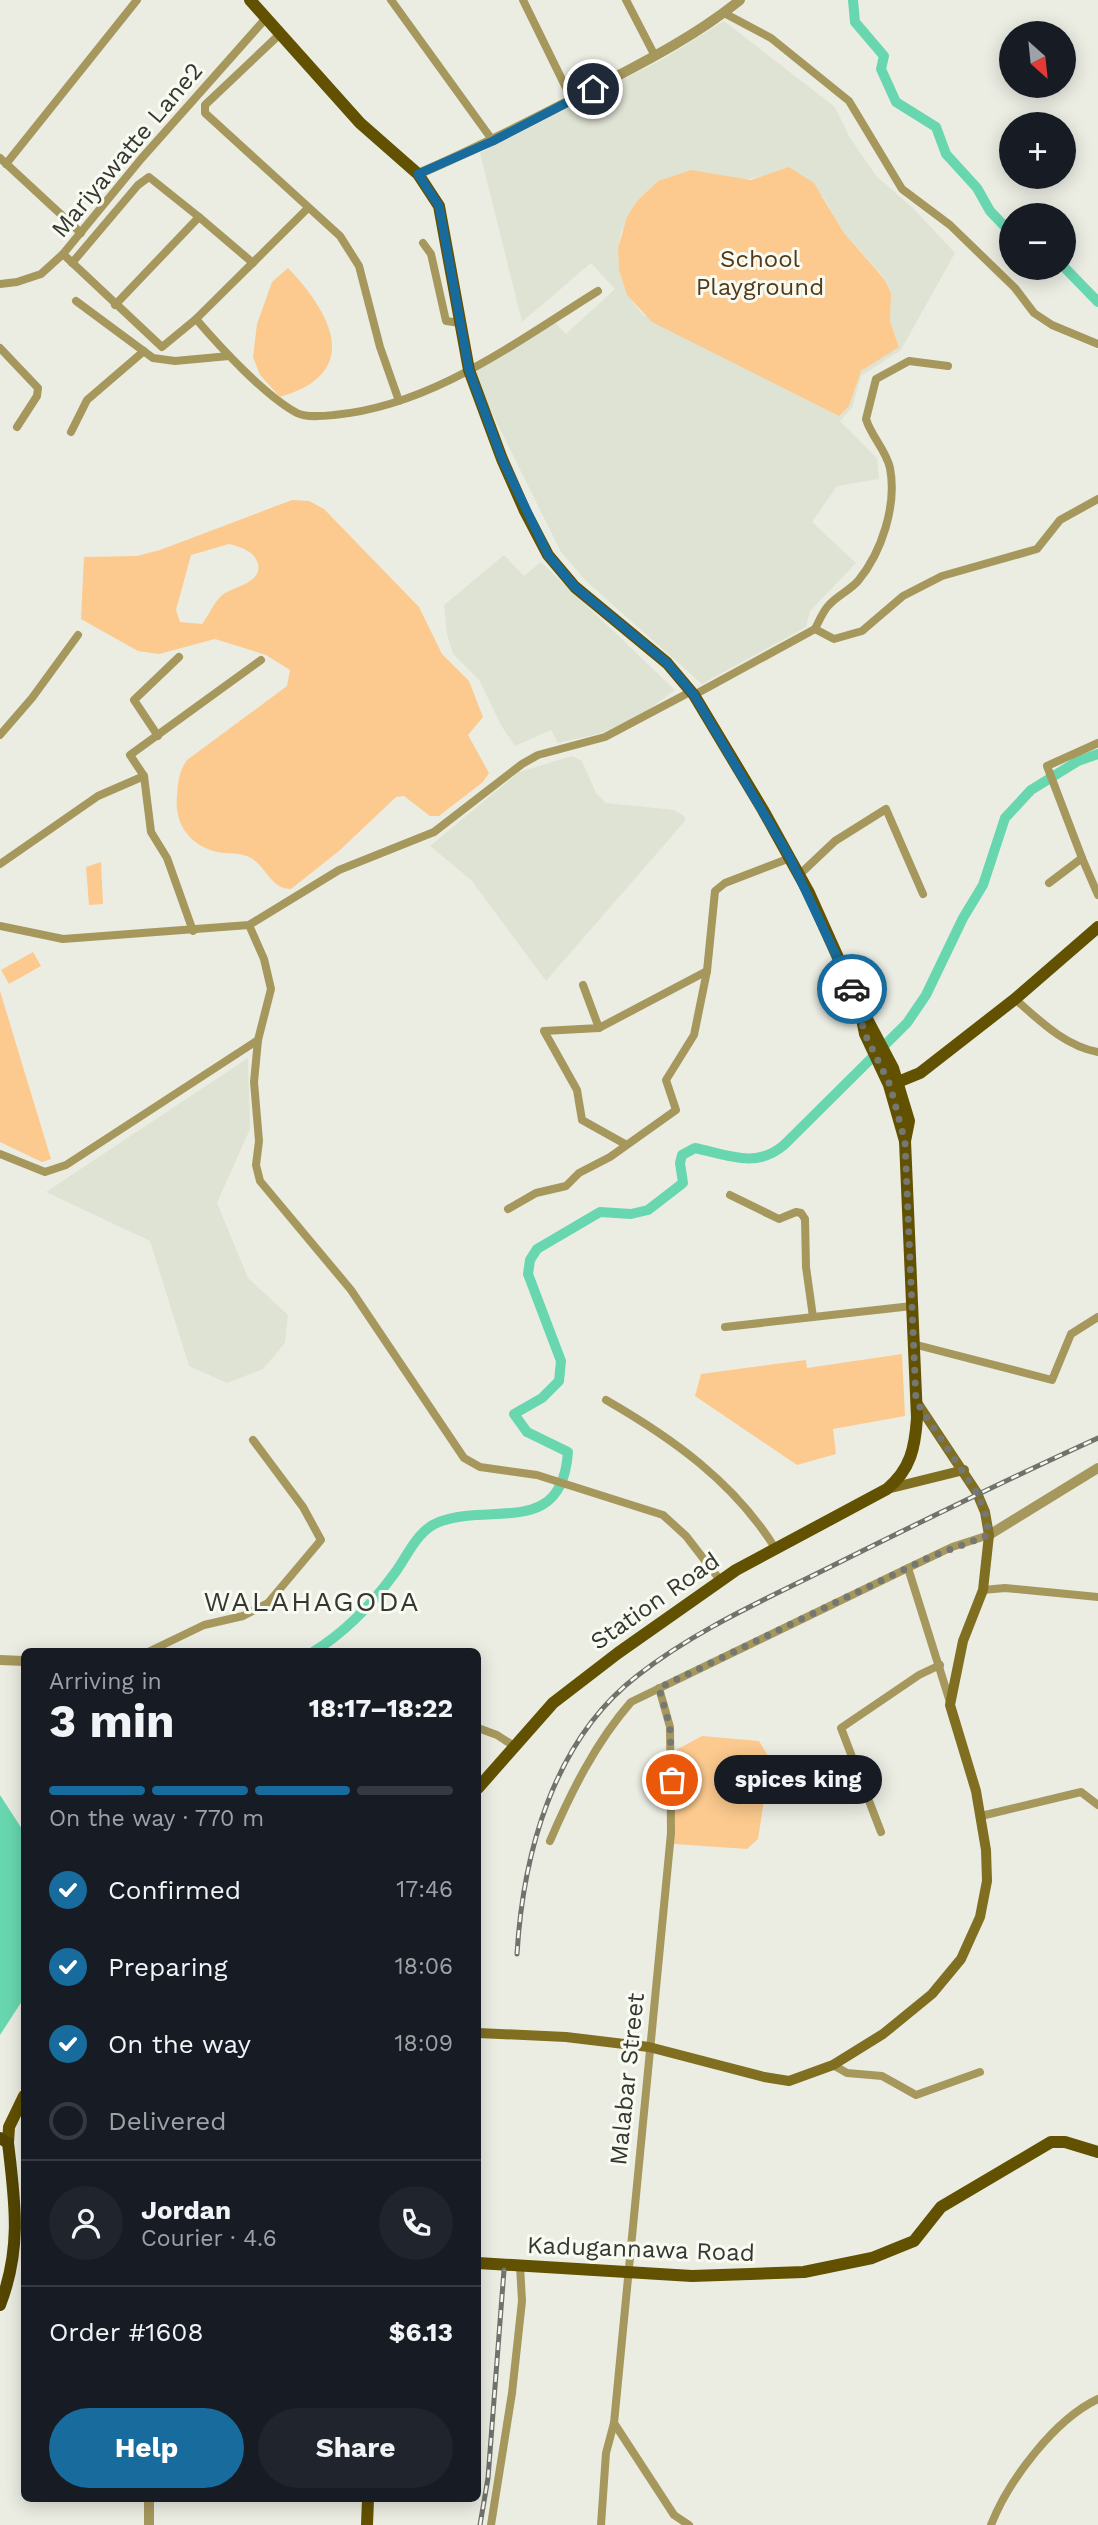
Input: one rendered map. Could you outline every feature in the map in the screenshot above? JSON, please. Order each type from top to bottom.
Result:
[{"type":"highway","points":[[0,2305],[16,2247],[15,2208],[4,2141]]},
{"type":"main road","points":[[250,0],[360,123],[418,174],[439,206],[469,370],[502,459],[548,555],[575,587],[667,663],[692,694],[799,875],[889,1070],[909,1121],[905,1142],[916,1401],[914,1451],[901,1475],[887,1489]]},
{"type":"main road","points":[[896,1088],[914,1085],[920,1073],[1016,999],[1098,927]]},
{"type":"main road","points":[[481,2033],[545,2036],[649,2047],[789,2081],[833,2065],[883,2034],[932,1994],[961,1959],[980,1917],[986,1881],[981,1816],[950,1705],[963,1641],[983,1590],[989,1535],[985,1512],[964,1469],[916,1401]]},
{"type":"main road","points":[[887,1489],[964,1469]]},
{"type":"main road","name":"Station Road","points":[[481,1784],[562,1694],[720,1580],[887,1489]]},
{"type":"main road","points":[[4,2141],[21,2102]]},
{"type":"main road","name":"Kadugannawa Road","points":[[481,2263],[692,2276],[804,2272],[872,2258],[914,2241],[941,2207],[1051,2142],[1065,2142],[1098,2152]]},
{"type":"main road","points":[[367,2525],[369,2502]]},
{"type":"street","points":[[81,233],[3,161],[136,0]]},
{"type":"street","points":[[391,0],[493,141]]},
{"type":"street","points":[[523,0],[572,100]]},
{"type":"street","points":[[626,0],[655,56]]},
{"type":"street","points":[[418,174],[493,141],[655,56],[740,0]]},
{"type":"street","points":[[724,13],[771,38],[824,78],[849,101],[902,189],[950,225],[1015,288],[1034,313],[1052,325],[1098,344]]},
{"type":"street","name":"Mariyawatte Lane2","points":[[0,284],[41,274],[63,254],[141,159],[267,17]]},
{"type":"street","points":[[280,34],[205,105],[205,113],[340,236],[359,266],[380,347],[399,401]]},
{"type":"street","points":[[72,262],[138,185],[149,177],[253,263]]},
{"type":"street","points":[[63,254],[162,347],[196,319],[308,208]]},
{"type":"street","points":[[115,305],[199,217]]},
{"type":"street","points":[[422,243],[431,254],[446,321],[461,323]]},
{"type":"street","points":[[196,319],[229,356],[299,415],[360,413],[399,401],[469,370],[598,291]]},
{"type":"street","points":[[76,301],[153,358],[174,361],[229,356]]},
{"type":"street","points":[[0,348],[38,388],[37,396],[17,427]]},
{"type":"street","points":[[71,432],[87,400],[144,351]]},
{"type":"street","points":[[0,926],[63,939],[249,925],[339,870],[434,832],[522,764],[538,755],[605,737],[815,629],[828,606],[856,583],[866,570],[877,553],[886,524],[891,486],[890,467],[866,419],[876,379],[909,361],[948,366]]},
{"type":"street","points":[[815,629],[834,639],[862,631],[903,596],[942,576],[1037,549],[1060,520],[1098,499]]},
{"type":"street","points":[[0,735],[32,698],[78,635]]},
{"type":"street","points":[[158,736],[134,700],[179,657]]},
{"type":"street","points":[[193,931],[167,858],[151,832],[144,776],[130,755],[261,660]]},
{"type":"street","points":[[1098,743],[1047,766],[1098,895]]},
{"type":"street","points":[[0,864],[98,796],[144,776]]},
{"type":"street","points":[[799,875],[835,841],[886,810],[923,894]]},
{"type":"street","points":[[508,1209],[536,1193],[566,1186],[579,1172],[610,1157],[676,1110],[666,1080],[694,1035],[707,971],[715,891],[725,883],[790,858]]},
{"type":"street","points":[[1049,883],[1082,858]]},
{"type":"street","points":[[249,925],[264,959],[271,989],[258,1041],[254,1082],[259,1141],[257,1165],[260,1181],[269,1196],[314,1242],[351,1290],[464,1458],[480,1467],[542,1476],[663,1515],[686,1536],[720,1580]]},
{"type":"street","points":[[625,1144],[582,1120],[577,1090],[544,1031],[599,1028],[707,971]]},
{"type":"street","points":[[583,985],[599,1028]]},
{"type":"street","points":[[1016,999],[1051,1030],[1087,1050],[1098,1052]]},
{"type":"street","points":[[0,1154],[45,1172],[66,1165],[258,1041]]},
{"type":"street","points":[[730,1195],[779,1219],[802,1213],[805,1219],[806,1267],[813,1317]]},
{"type":"street","points":[[725,1327],[912,1307]]},
{"type":"street","points":[[914,1344],[1052,1380],[1071,1334],[1098,1317]]},
{"type":"street","points":[[606,1400],[653,1427],[706,1467],[751,1511],[775,1548]]},
{"type":"street","points":[[157,1648],[204,1625],[243,1615],[268,1603],[321,1540],[303,1507],[253,1440]]},
{"type":"street","points":[[550,1841],[569,1798],[618,1717],[631,1702],[952,1547],[989,1535],[1098,1468]]},
{"type":"street","points":[[908,1568],[940,1665],[950,1705]]},
{"type":"street","points":[[983,1590],[1005,1588],[1098,1597]]},
{"type":"street","points":[[0,1660],[21,1661]]},
{"type":"street","points":[[881,1832],[841,1728],[919,1675],[940,1665]]},
{"type":"street","name":"Malabar Street","points":[[601,2525],[606,2453],[614,2423],[626,2270],[671,1833],[670,1740],[666,1710],[659,1688]]},
{"type":"street","points":[[481,1729],[514,1746]]},
{"type":"street","points":[[981,1816],[1081,1792],[1098,1805]]},
{"type":"street","points":[[833,2065],[847,2073],[882,2076],[916,2095],[980,2072]]},
{"type":"street","points":[[491,2525],[513,2393],[522,2301],[520,2265]]},
{"type":"street","points":[[991,2525],[1000,2500],[1044,2444],[1080,2407],[1098,2399]]},
{"type":"street","points":[[614,2423],[674,2515],[689,2525]]},
{"type":"street","points":[[149,2502],[149,2525]]},
{"type":"shaded area","points":[[724,21],[835,107],[850,138],[877,177],[913,208],[955,253],[901,350],[861,376],[852,408],[840,421],[877,458],[879,479],[837,486],[812,522],[856,563],[810,611],[806,627],[702,684],[586,581],[561,552],[484,397],[476,371],[550,317],[566,334],[615,289],[591,263],[522,322],[480,153],[665,58]],"holes":[[[703,172],[743,180],[763,176],[823,196],[844,233],[885,279],[891,293],[890,321],[899,346],[861,371],[849,406],[643,315],[627,295],[619,270],[618,248],[621,233],[637,201],[658,181]]]},
{"type":"shaded area","points":[[504,555],[524,576],[541,562],[675,690],[644,713],[602,733],[558,743],[551,730],[515,746],[502,727],[479,680],[453,654],[447,634],[444,605]]},
{"type":"shaded area","points":[[572,756],[582,761],[596,793],[606,803],[674,810],[684,816],[685,821],[546,981],[471,880],[430,846],[519,772]]},
{"type":"shaded area","points":[[248,1058],[250,1129],[217,1203],[248,1278],[288,1315],[285,1343],[263,1369],[227,1383],[189,1366],[150,1241],[46,1192]]},
{"type":"shaded area","points":[[0,1795],[21,1827],[21,2003],[0,2035]]},
{"type":"green space","name":"School Playground","points":[[789,167],[814,183],[844,233],[885,280],[891,293],[890,321],[899,347],[861,371],[849,406],[839,416],[652,322],[627,295],[619,270],[618,248],[627,217],[637,201],[658,181],[691,170],[751,180]]},
{"type":"green space","points":[[288,268],[317,304],[327,323],[332,341],[331,358],[322,373],[306,386],[280,397],[260,375],[253,357],[257,324],[272,282]]},
{"type":"green space","points":[[292,500],[309,501],[324,509],[419,607],[442,654],[469,681],[483,717],[468,735],[489,773],[483,782],[439,816],[430,816],[404,796],[396,797],[339,851],[291,889],[278,885],[249,857],[217,852],[199,844],[185,832],[178,815],[178,786],[184,764],[287,686],[290,670],[266,655],[215,639],[159,654],[138,651],[81,619],[84,557],[137,556],[160,550]],"holes":[[[229,544],[255,557],[257,574],[221,596],[202,624],[180,622],[176,610],[191,555]]]},
{"type":"green space","points":[[101,862],[103,904],[89,905],[86,867]]},
{"type":"green space","points":[[33,952],[41,966],[9,984],[1,970]]},
{"type":"green space","points":[[0,991],[51,1159],[42,1162],[0,1142]]},
{"type":"green space","points":[[902,1354],[905,1416],[833,1429],[836,1454],[797,1465],[695,1396],[701,1374],[806,1360],[807,1368]]},
{"type":"green space","points":[[702,1736],[759,1741],[778,1772],[778,1793],[765,1794],[758,1839],[747,1849],[674,1844],[674,1751]]},
{"type":"waterway","points":[[853,0],[855,22],[884,56],[881,69],[896,102],[936,127],[946,154],[977,188],[990,211],[999,220]]},
{"type":"waterway","points":[[1076,279],[1098,302]]},
{"type":"waterway","points":[[319,1648],[367,1607],[419,1537],[431,1526],[460,1517],[522,1512],[539,1507],[553,1496],[563,1479],[568,1452],[527,1432],[514,1414],[542,1398],[559,1381],[561,1361],[528,1274],[530,1260],[537,1249],[600,1212],[631,1214],[648,1210],[683,1183],[680,1163],[682,1155],[695,1148],[752,1158],[763,1157],[784,1145],[907,1023],[926,995],[963,918],[983,885],[1005,818],[1031,790],[1078,761],[1098,754]]},
{"type":"railway","points":[[517,1954],[526,1878],[535,1839],[548,1802],[564,1766],[584,1733],[608,1703],[637,1676],[682,1645],[753,1605],[1098,1438]]},
{"type":"railway","points":[[480,2525],[488,2478],[504,2270]]},
{"type":"way so far","points":[[672,1780],[670,1727],[659,1688],[930,1557],[989,1535],[985,1512],[964,1469],[916,1401],[905,1142],[890,1085],[865,1034],[858,1002],[852,989]]},
{"type":"place","name":"spices king","points":[[672,1780]]},
{"type":"district","name":"WALAHAGODA","points":[[312,1601]]},
{"type":"route","points":[[593,89],[493,141],[418,174],[439,206],[469,370],[502,459],[548,555],[575,587],[667,663],[694,695],[809,893],[852,989]]}]
